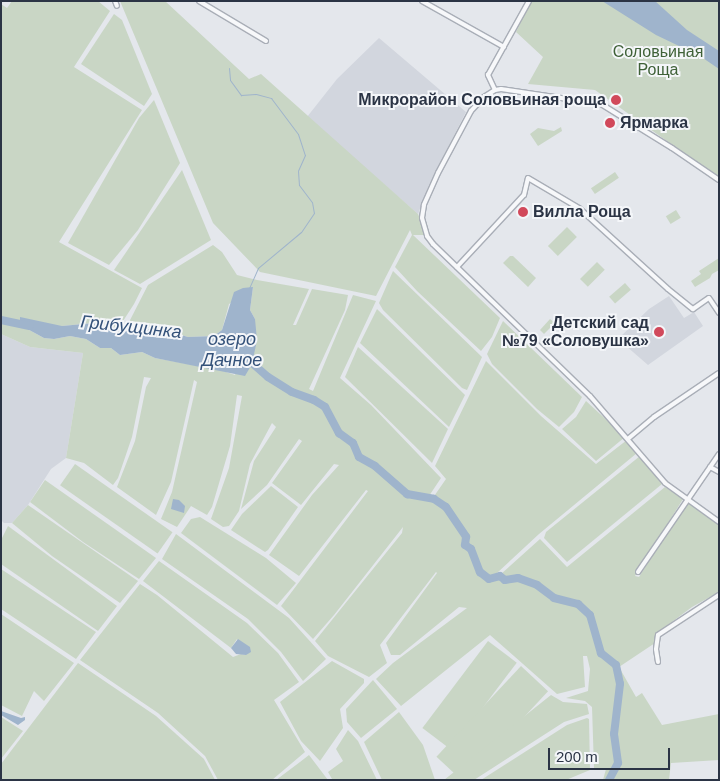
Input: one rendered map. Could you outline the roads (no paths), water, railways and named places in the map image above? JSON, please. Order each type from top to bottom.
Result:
[{"type":"street","points":[[199,1],[266,41]]},
{"type":"street","points":[[422,1],[504,47]]},
{"type":"street","points":[[495,90],[488,75],[529,1]]},
{"type":"street","points":[[719,180],[666,143],[601,104],[501,89],[495,90],[484,97],[471,111],[438,173],[424,205],[423,224],[427,236],[590,396],[629,438],[665,483],[687,501],[719,522]]},
{"type":"street","points":[[457,267],[524,195],[528,178],[579,208],[668,289],[693,309],[709,298],[719,313]]},
{"type":"street","points":[[629,438],[654,417],[719,373]]},
{"type":"street","points":[[638,572],[719,454]]},
{"type":"street","points":[[710,467],[719,472]]},
{"type":"street","points":[[658,662],[656,649],[658,635],[719,595]]},
{"type":"water","points":[[602,1],[655,1],[687,30],[719,51],[719,69],[700,56],[656,35]]},
{"type":"water","name":"озеро Дачное","points":[[253,287],[250,310],[255,319],[257,340],[252,364],[245,376],[155,358],[142,352],[120,355],[111,348],[100,348],[86,339],[70,336],[54,339],[44,338],[20,325],[20,317],[62,326],[94,323],[116,332],[157,328],[188,337],[214,336],[222,330],[234,292],[243,288]]},
{"type":"water","points":[[173,499],[179,500],[185,506],[184,513],[171,509]]},
{"type":"water","points":[[238,639],[250,647],[251,652],[246,655],[236,654],[231,648]]},
{"type":"water","points":[[1,711],[21,718],[25,717],[25,720],[18,725],[1,715]]},
{"type":"waterway","points":[[229,68],[230,80],[241,95],[256,94],[271,98],[298,134],[305,155],[298,171],[299,185],[312,202],[314,213],[301,232],[258,268],[249,288]]},
{"type":"waterway","name":"Грибущинка","points":[[1,320],[29,326]]},
{"type":"waterway","name":"Грибущинка","points":[[245,357],[268,377],[292,392],[314,400],[325,407],[339,433],[353,443],[359,457],[375,466],[407,494],[434,499],[446,507],[466,537],[465,545],[471,549],[480,572],[489,579],[500,576],[505,580],[518,578],[537,585],[554,598],[578,604],[590,615],[601,653],[616,665],[620,684],[614,734],[618,763],[609,780]]},
{"type":"place","name":"Микрорайон Соловьиная роща","points":[[616,100]]},
{"type":"place","name":"Ярмарка","points":[[610,123]]},
{"type":"place","name":"Вилла Роща","points":[[523,212]]},
{"type":"place","name":"Детский сад №79 «Соловушка»","points":[[659,332]]},
{"type":"park label","name":"Соловьиная Роща","points":[[658,61]]}]
